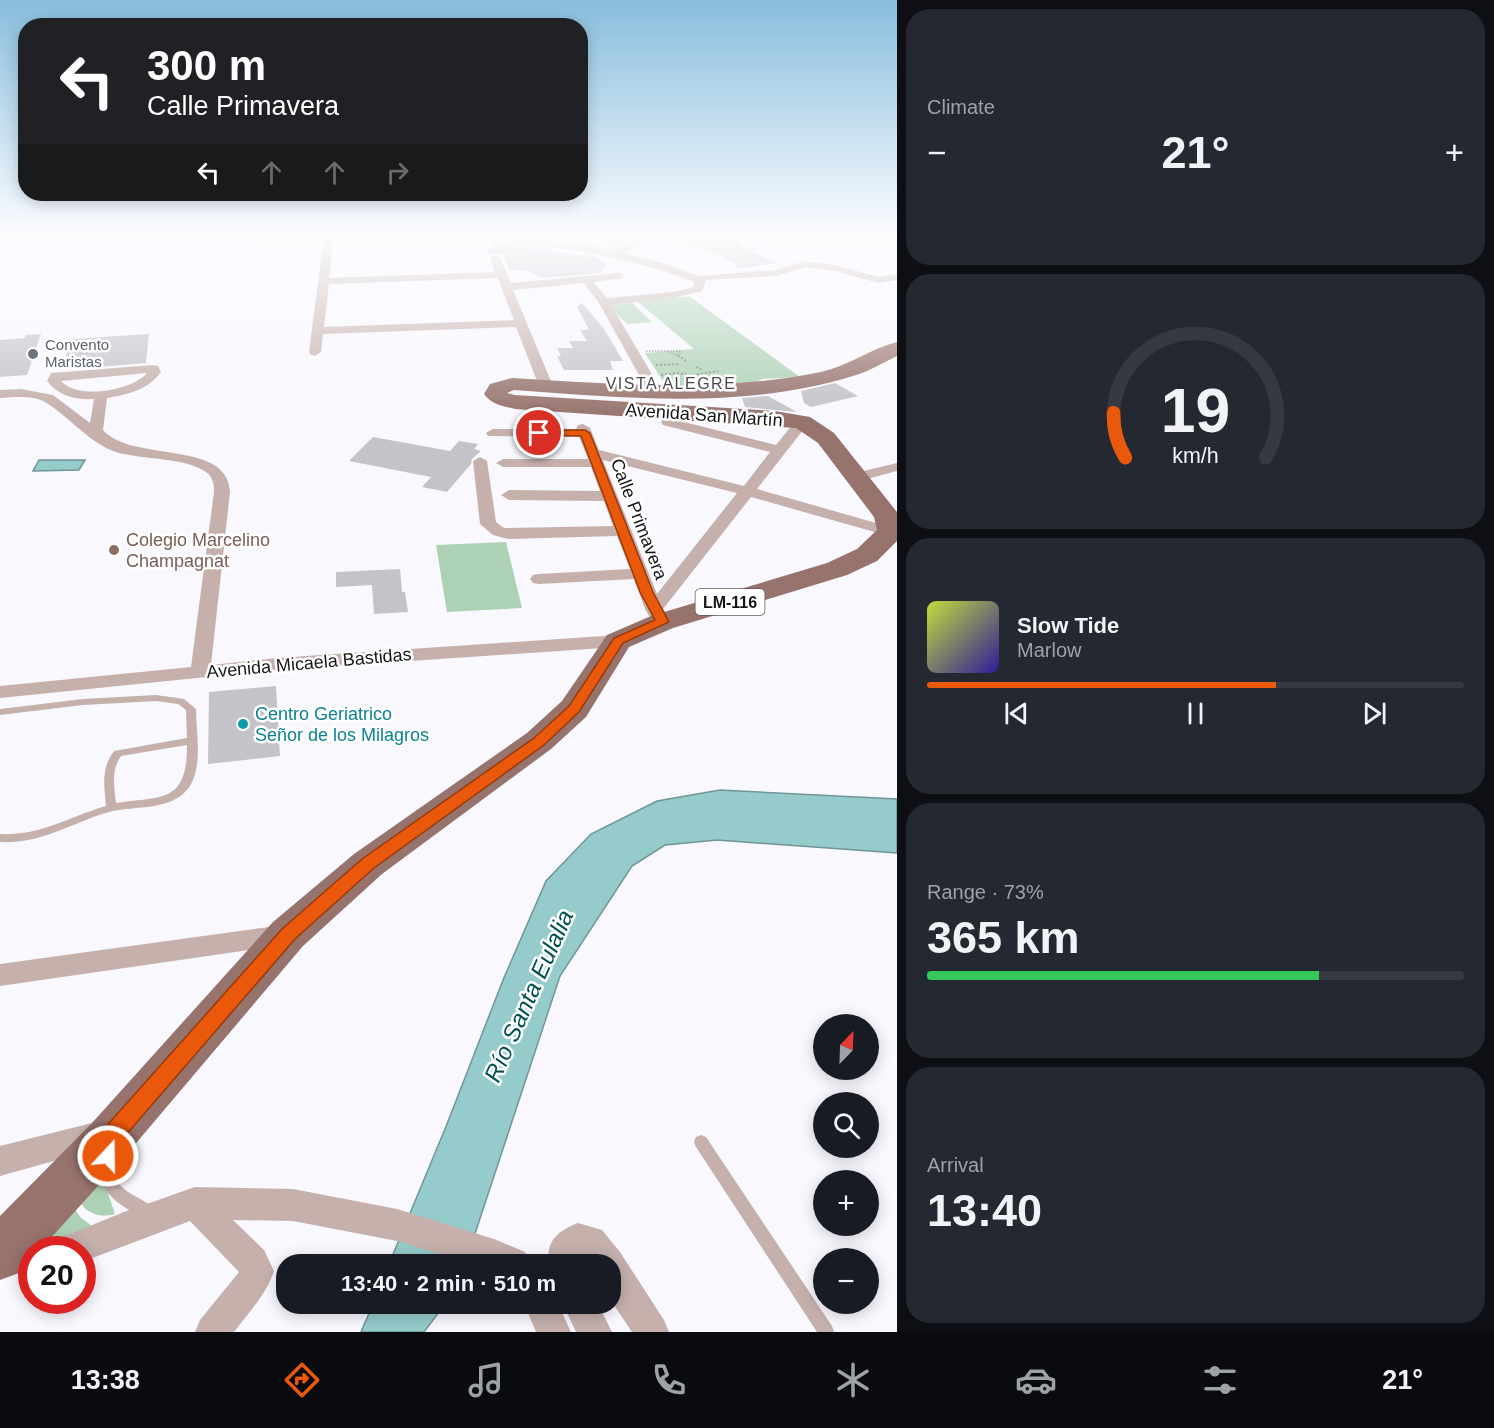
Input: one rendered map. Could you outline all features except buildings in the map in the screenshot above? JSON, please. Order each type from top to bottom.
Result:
[{"type":"main road","name":"Avenida San Martín","points":[[891,532],[887,516],[826,438],[812,427],[802,423],[775,418],[515,402],[501,399],[495,394],[498,388],[504,386],[546,386],[648,378],[708,392],[806,381],[851,370],[897,348]]},
{"type":"main road","name":"LM-116","points":[[618,641],[658,616],[837,569],[867,555],[891,532]]},
{"type":"main road","points":[[0,1254],[113,1135],[288,934],[368,864],[539,741],[574,709],[618,641]]},
{"type":"street","points":[[315,352],[323,294]]},
{"type":"street","points":[[510,294],[546,386]]},
{"type":"street","points":[[598,294],[648,378]]},
{"type":"street","points":[[604,302],[671,294]]},
{"type":"street","points":[[319,330],[521,323]]},
{"type":"street","points":[[153,369],[155,372],[151,380],[138,387],[101,396],[68,392],[59,389],[54,381],[56,376],[153,369]]},
{"type":"street","points":[[0,382],[22,384],[26,387],[27,394]]},
{"type":"street","points":[[0,394],[27,394],[48,398],[103,441],[127,450],[201,464],[216,472],[221,479],[222,492],[200,672]]},
{"type":"street","points":[[97,435],[101,396]]},
{"type":"street","points":[[668,422],[779,450]]},
{"type":"street","points":[[658,616],[747,491],[802,423]]},
{"type":"street","name":"Calle Primavera","points":[[493,433],[584,430],[639,574],[658,616]]},
{"type":"street","points":[[503,463],[595,458],[747,491],[891,532]]},
{"type":"street","points":[[480,461],[488,524],[499,532],[512,534],[622,531]]},
{"type":"street","points":[[856,477],[897,467]]},
{"type":"street","points":[[509,495],[609,496]]},
{"type":"street","points":[[539,579],[639,574]]},
{"type":"street","name":"Avenida Micaela Bastidas","points":[[0,692],[83,693],[200,672],[277,664],[618,641]]},
{"type":"street","points":[[0,975],[288,934]]},
{"type":"street","points":[[0,1161],[113,1135]]},
{"type":"street","points":[[195,1203],[252,1262],[257,1271],[254,1280],[213,1332]]},
{"type":"street","points":[[96,1240],[195,1203],[293,1205],[397,1225],[485,1254]]},
{"type":"street","points":[[564,1254],[566,1246],[578,1239],[590,1242],[600,1254]]},
{"type":"street","points":[[0,1254],[18,1257]]},
{"type":"street","points":[[621,1285],[652,1332]]},
{"type":"street","points":[[546,1314],[554,1332]]},
{"type":"street","points":[[585,1314],[595,1332]]},
{"type":"lane","points":[[0,712],[83,693],[181,701],[191,710],[192,767],[186,784],[164,800],[111,807],[42,834],[13,839],[0,838]]},
{"type":"lane","points":[[111,807],[109,776],[111,761],[118,753],[190,741]]},
{"type":"lane","points":[[113,1135],[106,1173],[111,1186],[125,1200],[156,1216]]},
{"type":"lane","points":[[701,1142],[826,1332]]},
{"type":"path","points":[[633,352],[666,350],[686,361]]},
{"type":"path","points":[[648,378],[680,364]]},
{"type":"path","points":[[696,367],[704,371]]},
{"type":"path","points":[[680,373],[684,369]]},
{"type":"path","points":[[648,378],[680,373],[693,375],[718,370]]},
{"type":"green space","points":[[689,296],[800,377],[762,379],[754,383],[668,389],[645,353],[694,349],[638,302]]},
{"type":"green space","points":[[632,303],[652,322],[627,324],[608,305]]},
{"type":"green space","points":[[506,542],[522,608],[447,612],[436,545]]},
{"type":"green space","points":[[102,1176],[115,1214],[97,1215],[88,1211],[81,1204]]},
{"type":"green space","points":[[72,1204],[80,1217],[93,1227],[70,1236],[40,1236]]},
{"type":"water","points":[[39,460],[85,460],[79,470],[33,471]]},
{"type":"water","name":"Río Santa Eulalia","points":[[720,790],[897,799],[897,853],[717,840],[665,845],[632,866],[560,976],[468,1254],[393,1254],[503,980],[546,881],[591,834],[657,801]]},
{"type":"water","points":[[369,1314],[438,1314],[424,1332],[361,1332]]},
{"type":"place","name":"Convento Maristas","points":[[33,354]]},
{"type":"place","name":"Colegio Marcelino Champagnat","points":[[114,550]]},
{"type":"place","name":"Centro Geriatrico Señor de los Milagros","points":[[243,724]]},
{"type":"district","name":"VISTA ALEGRE","points":[[671,383]]},
{"type":"route","points":[[108,1156],[109,1139],[288,934],[368,864],[539,741],[574,709],[618,641],[662,622],[646,592],[585,433],[539,433]]}]
